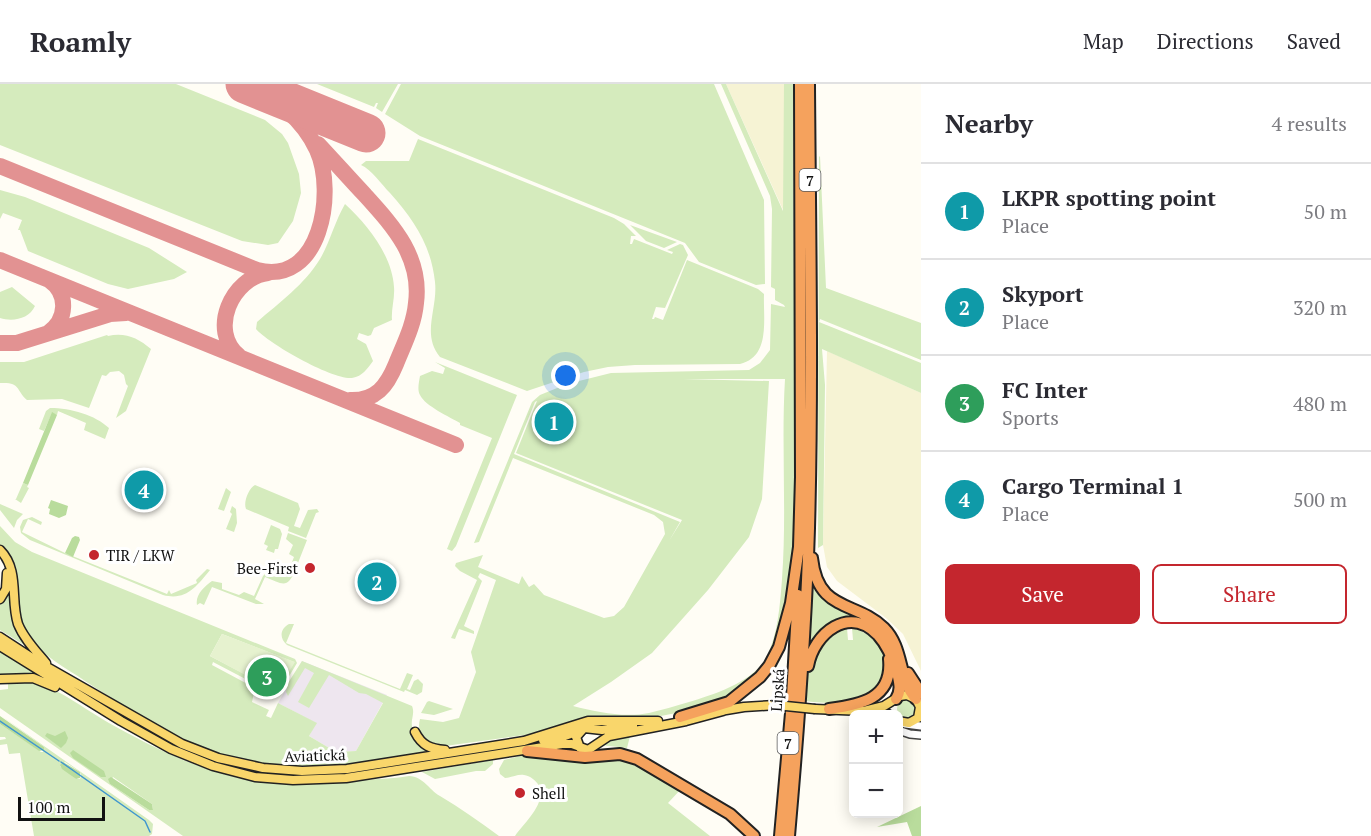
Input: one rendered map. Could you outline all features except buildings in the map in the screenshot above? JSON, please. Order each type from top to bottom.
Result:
[{"type":"highway","name":"7","points":[[800,84],[802,429],[800,547]]},
{"type":"highway","name":"7","points":[[809,84],[811,395],[809,528]]},
{"type":"highway","points":[[809,528],[813,563],[821,586],[838,604],[885,628],[895,643],[920,702]]},
{"type":"highway","name":"Lipská","points":[[789,836],[801,699],[809,528]]},
{"type":"highway","points":[[680,717],[729,702],[754,683],[769,666],[777,653],[786,627],[800,547]]},
{"type":"highway","name":"Lipská","points":[[780,836],[791,713],[800,547]]},
{"type":"highway","points":[[801,699],[811,654],[819,639],[828,630],[844,624],[858,624],[872,630],[883,641],[893,660],[900,693],[895,700]]},
{"type":"highway","points":[[829,709],[858,705],[882,689],[888,677],[889,664],[883,641]]},
{"type":"highway","points":[[526,746],[585,757],[609,754],[626,755],[637,759],[730,814],[754,836]]},
{"type":"highway","points":[[590,748],[630,751],[657,766],[672,779]]},
{"type":"main road","points":[[0,550],[10,566],[15,611],[21,630],[48,666]]},
{"type":"main road","points":[[0,557],[6,568],[8,579],[6,589],[0,599]]},
{"type":"main road","name":"Aviatická","points":[[0,637],[141,722],[182,744],[218,758],[248,766],[294,771],[332,770],[458,752],[526,746],[533,748],[566,743],[590,748]]},
{"type":"main road","name":"Aviatická","points":[[0,646],[162,744],[204,763],[248,775],[282,780],[363,776],[526,746],[588,721],[659,721]]},
{"type":"main road","points":[[0,679],[20,677],[39,679],[82,704],[109,714]]},
{"type":"main road","points":[[815,709],[864,711],[884,706],[907,695],[920,702],[919,715],[915,720],[903,724]]},
{"type":"main road","points":[[892,710],[895,700]]},
{"type":"main road","points":[[526,746],[565,736],[581,729],[602,730],[744,707],[776,705],[849,715]]},
{"type":"main road","points":[[590,748],[609,736],[686,721],[723,711]]},
{"type":"main road","points":[[590,748],[599,737],[592,728]]},
{"type":"main road","points":[[581,729],[576,741],[590,748]]},
{"type":"main road","points":[[416,732],[420,740],[429,748],[458,752]]},
{"type":"street","points":[[903,725],[921,726]]},
{"type":"street","points":[[903,729],[906,733],[921,735]]},
{"type":"shaded area","points":[[726,84],[784,84],[784,212]]},
{"type":"shaded area","points":[[827,351],[921,393],[921,671],[903,634],[886,618],[837,581],[827,567],[823,545]]},
{"type":"shaded area","points":[[302,661],[387,695],[356,751],[336,752],[309,736],[316,723],[278,703]]},
{"type":"green space","points":[[0,84],[176,84],[265,120],[282,134],[288,143],[299,174],[301,193],[293,221],[278,243],[268,245],[242,241],[0,145]]},
{"type":"green space","points":[[317,84],[398,84],[382,112],[376,108],[378,103],[374,107]]},
{"type":"green space","points":[[401,84],[714,84],[764,200],[765,284],[756,285],[699,262],[685,243],[420,136],[385,114]]},
{"type":"green space","points":[[721,84],[726,84],[783,211],[784,84],[793,84],[795,538],[793,570],[781,634],[761,671],[728,697],[691,710],[656,717],[438,747],[429,743],[419,729],[420,719],[443,722],[459,718],[476,672],[471,652],[496,580],[480,573],[478,577],[482,581],[464,626],[474,631],[474,634],[459,629],[455,639],[451,638],[477,580],[460,571],[455,566],[456,563],[483,555],[478,567],[519,584],[522,576],[529,587],[534,584],[544,595],[604,618],[614,616],[624,607],[665,534],[663,522],[654,515],[513,458],[479,542],[474,543],[532,402],[540,395],[567,384],[611,373],[749,370],[760,363],[770,350],[771,304],[785,307],[775,300],[775,289],[771,287],[772,209],[770,196]],"holes":[[[683,379],[785,379],[782,579],[776,630],[770,649],[760,666],[742,681],[699,699],[659,711],[630,715],[611,714],[573,706],[652,653],[708,590],[749,537],[762,499],[769,381]],[[537,401],[516,453],[682,520],[669,541],[680,522],[514,454]]]},
{"type":"green space","points":[[418,139],[614,218],[636,236],[631,236],[630,244],[634,239],[672,254],[673,252],[667,250],[680,244],[683,245],[688,255],[665,308],[656,307],[652,319],[655,317],[663,320],[687,260],[758,289],[764,294],[764,325],[761,345],[757,353],[750,360],[740,364],[608,367],[584,372],[527,391],[440,357],[434,348],[431,330],[435,282],[430,256],[414,223],[399,203],[361,165],[366,161],[409,161]]},
{"type":"green space","points":[[819,157],[826,288],[921,323],[921,360],[820,319],[819,322],[921,363],[921,393],[822,349],[825,385],[823,545],[818,548]]},
{"type":"green space","points":[[0,190],[25,197],[149,248],[187,272],[174,279],[128,289],[108,284],[28,251],[20,230],[18,230],[22,220],[3,213],[0,219]]},
{"type":"green space","points":[[345,204],[377,241],[389,263],[394,287],[392,320],[374,328],[371,335],[359,333],[357,339],[366,344],[373,361],[362,374],[352,378],[331,373],[302,360],[256,329],[257,322],[291,293],[314,268],[324,252]]},
{"type":"green space","points":[[630,225],[677,242],[664,248],[646,241]]},
{"type":"green space","points":[[12,287],[35,306],[25,317],[10,320],[0,318],[0,292]]},
{"type":"green space","points":[[107,335],[131,337],[151,349],[126,411],[116,418],[128,386],[124,375],[119,371],[110,372],[106,376],[102,375],[89,408],[62,399],[27,400],[15,385],[0,383],[0,362],[24,362]]},
{"type":"green space","points":[[435,362],[517,395],[452,551],[447,549],[492,438],[460,425],[432,407],[420,395],[418,386],[420,376],[432,371],[443,374],[445,368]]},
{"type":"green space","points":[[50,408],[66,409],[97,419],[109,428],[105,439],[84,430],[86,423],[58,411],[57,415],[52,413],[44,431],[39,429],[46,411]]},
{"type":"green space","points":[[52,412],[57,415],[28,485],[23,483]]},
{"type":"green space","points":[[23,483],[29,488],[21,503],[15,499]]},
{"type":"green space","points":[[255,485],[298,503],[300,509],[294,526],[300,528],[308,510],[317,509],[319,512],[316,513],[306,538],[288,531],[289,527],[246,509],[247,496]]},
{"type":"green space","points":[[226,488],[231,492],[224,511],[218,509]]},
{"type":"green space","points":[[51,500],[68,506],[66,515],[59,518],[49,514],[50,509],[48,508]]},
{"type":"green space","points":[[0,504],[23,514],[17,520],[14,528],[0,510]]},
{"type":"green space","points":[[232,506],[236,509],[237,523],[234,532],[226,529],[232,514],[230,512]]},
{"type":"green space","points":[[32,517],[42,522],[41,525],[28,519],[22,532],[65,553],[167,594],[169,590],[171,594],[197,583],[196,580],[207,569],[210,570],[190,591],[178,596],[163,595],[30,540],[21,533],[20,527],[23,520]]},
{"type":"green space","points":[[271,525],[280,529],[282,534],[278,549],[275,549],[274,553],[266,550],[268,546],[264,544]]},
{"type":"green space","points":[[0,526],[15,542],[32,552],[295,659],[297,663],[279,693],[272,693],[213,662],[212,665],[255,688],[252,702],[269,710],[266,716],[271,718],[278,703],[317,723],[309,736],[336,752],[356,751],[383,703],[359,693],[329,675],[309,708],[298,702],[314,673],[305,668],[288,696],[286,692],[288,683],[302,661],[412,706],[413,730],[418,739],[432,752],[349,764],[286,767],[240,760],[216,753],[170,733],[62,666],[28,636],[0,549]],"holes":[[[222,634],[294,662],[277,691],[210,656]]]},
{"type":"green space","points":[[288,533],[307,540],[296,568],[290,567],[294,557],[289,554],[293,545],[286,539]]},
{"type":"green space","points":[[75,536],[80,540],[73,557],[65,553]]},
{"type":"green space","points":[[290,569],[296,569],[287,583],[280,583],[265,577],[255,599],[264,604],[256,604],[212,587],[204,605],[200,603],[197,605],[199,595],[212,581],[222,583],[222,589],[239,595],[244,592],[254,596],[263,576],[268,571],[286,577]]},
{"type":"green space","points":[[812,583],[866,620],[834,622],[822,629],[809,642]]},
{"type":"green space","points":[[9,588],[29,648],[0,630],[0,604]]},
{"type":"green space","points":[[289,624],[294,624],[286,643],[400,689],[407,673],[413,675],[407,689],[410,690],[414,681],[418,679],[423,684],[422,692],[417,695],[405,690],[404,692],[287,645],[283,639],[282,634],[284,628]]},
{"type":"green space","points":[[847,628],[848,640],[853,640],[852,628],[874,640],[884,659],[885,669],[882,679],[876,689],[859,700],[836,703],[805,701],[808,670],[816,646],[840,629]]},
{"type":"green space","points":[[222,634],[295,662],[277,692],[210,656]]},
{"type":"green space","points":[[0,650],[39,675],[0,676]]},
{"type":"green space","points":[[31,681],[43,685],[157,748],[197,765],[239,778],[281,784],[320,784],[414,777],[499,836],[183,836],[0,708],[0,690],[8,689],[8,683]],"holes":[[[113,777],[152,804],[153,810],[149,810],[110,784]]]},
{"type":"green space","points":[[62,681],[180,748],[225,764],[275,772],[348,770],[571,738],[572,740],[352,774],[277,776],[228,767],[184,750],[163,740],[142,729]]},
{"type":"green space","points":[[902,700],[910,700],[915,705],[915,713],[910,718],[903,718],[903,710],[897,710],[897,705]]},
{"type":"green space","points":[[429,701],[453,709],[434,715],[421,713]]},
{"type":"green space","points":[[0,715],[149,820],[153,824],[152,834],[149,836],[34,836],[20,753],[9,754],[7,744],[0,745],[0,740],[6,739],[0,737],[0,724],[41,752],[44,747]],"holes":[[[65,762],[80,772],[80,779],[76,779],[60,766]]]},
{"type":"green space","points":[[0,716],[44,747],[44,750],[39,751],[0,724]]},
{"type":"green space","points":[[65,731],[68,738],[61,748],[45,736],[47,733],[55,736]]},
{"type":"green space","points":[[631,732],[627,748],[600,745],[605,740]]},
{"type":"green space","points":[[73,750],[104,771],[106,777],[101,777],[73,758],[70,753]]},
{"type":"green space","points":[[524,755],[624,757],[682,788],[668,803],[710,836],[515,836],[537,806],[541,792],[538,784],[531,777],[521,775],[505,778],[500,774],[499,769],[504,760]]},
{"type":"green space","points":[[493,760],[493,764],[485,771],[435,779],[422,772]]},
{"type":"green space","points":[[63,762],[80,772],[80,778],[76,779],[62,769],[60,765]]},
{"type":"green space","points":[[111,777],[152,804],[153,810],[149,810],[110,784],[108,779]]},
{"type":"green space","points":[[921,806],[921,836],[912,836],[907,822],[877,827],[896,818],[903,818],[903,815]]},
{"type":"waterway","points":[[0,721],[59,761]]},
{"type":"waterway","points":[[61,762],[145,821],[150,832]]},
{"type":"taxiway","points":[[0,166],[257,270],[279,271],[296,264],[309,251],[318,232],[325,189],[323,168],[311,139],[296,119],[266,95],[243,84]]},
{"type":"taxiway","points":[[318,144],[395,231],[410,257],[417,286],[411,327],[389,379],[374,395],[359,400],[350,400]]},
{"type":"taxiway","points":[[0,260],[456,445]]},
{"type":"taxiway","points":[[239,356],[230,345],[225,333],[228,307],[244,284],[268,273]]},
{"type":"taxiway","points":[[48,333],[59,321],[63,307],[60,292],[49,280]]},
{"type":"taxiway","points":[[0,343],[17,343],[110,314],[126,313]]},
{"type":"runway","points":[[245,84],[366,133]]},
{"type":"place","name":"LKPR spotting point","points":[[554,422]]},
{"type":"place","name":"Cargo Terminal 1","points":[[144,490]]},
{"type":"place","name":"TIR / LKW","points":[[94,555]]},
{"type":"place","name":"Bee-First","points":[[310,568]]},
{"type":"place","name":"Skyport","points":[[377,582]]},
{"type":"place","name":"FC Inter","points":[[267,677]]},
{"type":"place","name":"Shell","points":[[520,793]]}]
